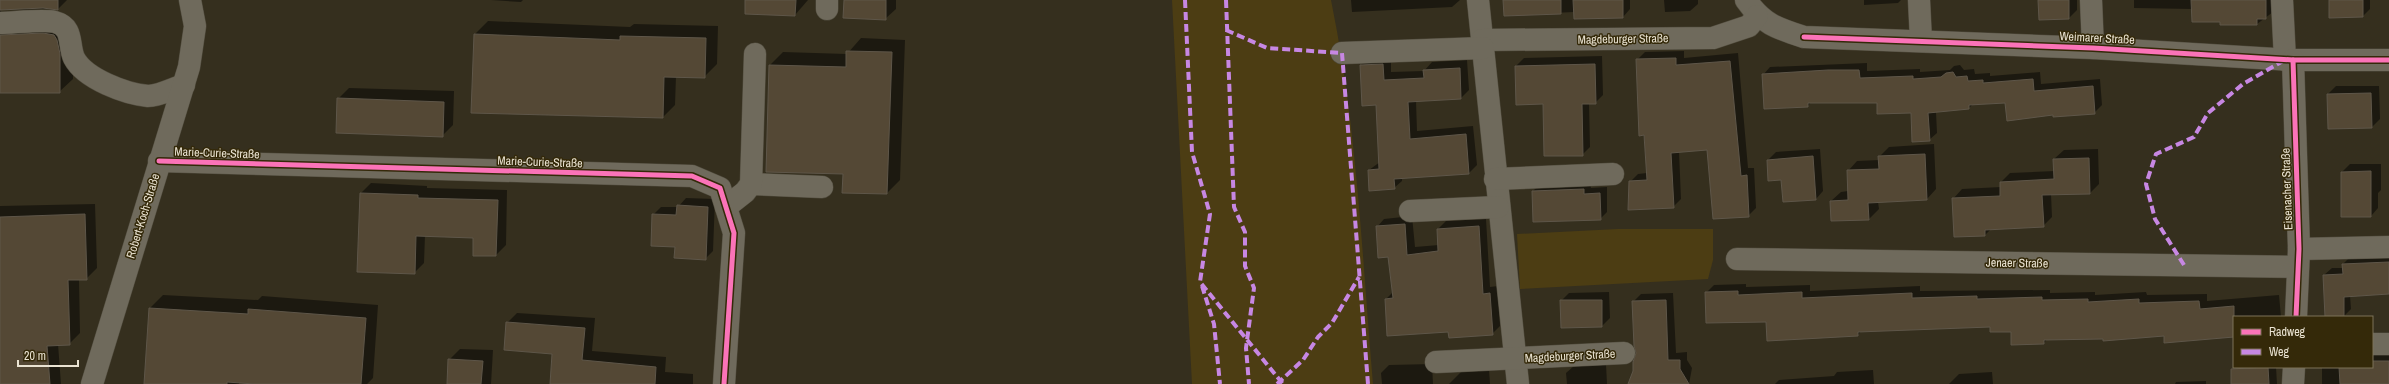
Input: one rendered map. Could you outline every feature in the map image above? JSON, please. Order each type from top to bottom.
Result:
[{"type":"street","name":"Robert-Koch-Straße","points":[[92,384],[189,67],[195,26],[190,0]]},
{"type":"street","name":"Magdeburger Straße","points":[[1478,0],[1495,179],[1518,384]]},
{"type":"street","points":[[1919,0],[1921,41]]},
{"type":"street","name":"Weimarer Straße","points":[[2091,0],[2093,48]]},
{"type":"street","points":[[2282,0],[2289,60]]},
{"type":"street","name":"Magdeburger Straße","points":[[1342,54],[1483,44],[1713,38],[1748,26],[1752,8]]},
{"type":"street","name":"Weimarer Straße","points":[[1752,8],[1780,30],[1804,37],[2093,48],[2289,60],[2389,60]]},
{"type":"street","points":[[0,23],[56,22],[66,28],[71,38],[73,56],[81,69],[111,86],[150,96],[184,85]]},
{"type":"street","points":[[726,207],[745,192],[751,184],[755,54]]},
{"type":"street","name":"Eisenacher Straße","points":[[2289,60],[2298,258],[2296,316]]},
{"type":"street","name":"Marie-Curie-Straße","points":[[159,162],[692,176],[720,188],[734,232],[724,384]]},
{"type":"street","points":[[1495,179],[1614,174]]},
{"type":"street","points":[[751,184],[822,187]]},
{"type":"street","points":[[1410,211],[1498,207]]},
{"type":"street","points":[[2298,258],[2389,247]]},
{"type":"street","name":"Jenaer Straße","points":[[1737,259],[2298,258]]},
{"type":"street","points":[[2373,344],[2389,344]]},
{"type":"street","name":"Magdeburger Straße","points":[[1436,362],[1624,353]]},
{"type":"street","points":[[2293,384],[2294,368]]},
{"type":"shaded area","points":[[1172,0],[1331,0],[1340,47],[1353,143],[1373,384],[1192,384]]},
{"type":"shaded area","points":[[1618,229],[1713,229],[1713,260],[1708,279],[1520,289],[1517,234]]},
{"type":"building","points":[[0,0],[58,0],[58,10],[43,8],[0,10]]},
{"type":"building","points":[[745,0],[796,0],[795,16],[745,14]]},
{"type":"building","points":[[844,0],[886,0],[886,20],[843,18]]},
{"type":"building","points":[[1503,0],[1561,0],[1561,14],[1504,16]]},
{"type":"building","points":[[1573,0],[1623,0],[1623,18],[1574,19]]},
{"type":"building","points":[[2038,0],[2069,0],[2069,19],[2039,20]]},
{"type":"building","points":[[2191,0],[2266,0],[2266,19],[2257,19],[2257,25],[2220,25],[2220,22],[2192,22]]},
{"type":"building","points":[[2329,0],[2363,0],[2363,17],[2329,18]]},
{"type":"building","points":[[43,33],[54,35],[57,40],[60,54],[60,93],[0,93],[0,35]]},
{"type":"building","points":[[474,34],[620,40],[620,36],[706,38],[705,78],[664,77],[663,118],[471,113]]},
{"type":"building","points":[[846,51],[892,52],[887,194],[842,193],[843,174],[766,172],[769,65],[846,67]]},
{"type":"building","points":[[1676,58],[1676,65],[1730,61],[1741,176],[1747,175],[1749,217],[1713,219],[1707,150],[1671,153],[1674,208],[1628,210],[1629,181],[1647,180],[1644,135],[1639,136],[1636,59]]},
{"type":"building","points":[[1383,64],[1384,80],[1424,78],[1423,70],[1460,68],[1461,99],[1408,102],[1410,139],[1466,134],[1469,174],[1394,179],[1395,189],[1369,191],[1368,170],[1379,169],[1376,105],[1362,106],[1360,65]]},
{"type":"building","points":[[1595,64],[1596,104],[1582,104],[1583,156],[1544,156],[1543,104],[1516,105],[1515,66]]},
{"type":"building","points":[[1828,70],[1859,70],[1860,78],[1913,76],[1913,79],[1941,77],[1946,73],[1953,72],[1956,77],[1967,76],[1968,81],[1983,80],[1983,83],[2033,79],[2034,91],[2093,86],[2095,114],[2053,117],[2053,115],[2007,121],[2005,103],[1969,105],[1969,109],[1928,113],[1930,141],[1912,142],[1911,113],[1877,114],[1877,103],[1808,103],[1808,107],[1764,109],[1762,74]]},
{"type":"building","points":[[2371,93],[2372,128],[2328,129],[2327,94]]},
{"type":"building","points":[[337,98],[444,102],[443,137],[336,133]]},
{"type":"building","points":[[1925,154],[1927,200],[1868,203],[1869,220],[1831,221],[1830,201],[1848,200],[1847,170],[1879,169],[1878,156]]},
{"type":"building","points":[[1813,156],[1816,200],[1783,202],[1781,180],[1768,181],[1767,160]]},
{"type":"building","points":[[2089,158],[2090,194],[2042,195],[2044,227],[1985,230],[1985,236],[1954,237],[1952,198],[2000,196],[2000,182],[2054,179],[2053,159]]},
{"type":"building","points":[[2371,171],[2371,217],[2341,217],[2341,172]]},
{"type":"building","points":[[1584,189],[1584,194],[1600,193],[1601,220],[1533,222],[1532,191]]},
{"type":"building","points":[[360,193],[418,195],[418,198],[498,200],[496,256],[473,256],[473,238],[416,236],[415,274],[357,272]]},
{"type":"building","points":[[677,205],[708,207],[706,260],[674,258],[675,247],[651,246],[652,214],[676,215]]},
{"type":"building","points":[[85,214],[87,280],[68,280],[70,345],[47,346],[50,384],[0,384],[0,217]]},
{"type":"building","points":[[1405,224],[1407,255],[1438,251],[1437,229],[1479,226],[1483,294],[1490,293],[1493,335],[1449,338],[1448,332],[1387,336],[1385,299],[1393,298],[1388,257],[1378,258],[1376,226]]},
{"type":"building","points":[[2389,262],[2389,294],[2344,297],[2344,316],[2325,316],[2323,275],[2343,274],[2342,264]]},
{"type":"building","points":[[1738,291],[1738,295],[1802,292],[1802,298],[1912,293],[1912,298],[1977,296],[1977,299],[2042,297],[2042,300],[2088,299],[2088,302],[2139,299],[2139,303],[2199,301],[2200,309],[2234,306],[2233,337],[2164,343],[2164,336],[2103,341],[2103,339],[2044,340],[2044,344],[2011,345],[2011,332],[1990,332],[1990,327],[1858,332],[1858,336],[1767,341],[1766,322],[1706,323],[1705,292]]},
{"type":"building","points":[[1560,300],[1602,300],[1602,327],[1561,328]]},
{"type":"building","points":[[1666,300],[1668,360],[1680,360],[1680,369],[1689,384],[1628,384],[1633,371],[1633,362],[1636,353],[1634,346],[1632,301]]},
{"type":"building","points":[[149,308],[248,314],[248,309],[366,318],[361,384],[254,384],[227,382],[227,384],[144,384]]},
{"type":"building","points":[[506,322],[585,328],[582,360],[656,367],[655,384],[550,384],[552,354],[504,350]]},
{"type":"building","points":[[448,359],[483,361],[481,384],[447,384]]},
{"type":"building","points":[[2373,361],[2389,361],[2389,384],[2340,384],[2339,368],[2373,368]]},
{"type":"building","points":[[2268,368],[2269,384],[2231,384],[2231,369]]},
{"type":"marked path","points":[[1185,0],[1192,152],[1210,214],[1200,282],[1283,384]]},
{"type":"marked path","points":[[1226,0],[1234,207],[1245,232],[1245,266],[1254,288],[1246,348],[1249,384]]},
{"type":"marked path","points":[[1226,30],[1267,48],[1342,53],[1368,384]]},
{"type":"marked path","points":[[2184,265],[2155,219],[2146,184],[2156,154],[2194,137],[2208,113],[2243,84],[2283,61]]},
{"type":"marked path","points":[[1277,384],[1303,360],[1318,337],[1332,323],[1359,277]]},
{"type":"marked path","points":[[1202,286],[1214,324],[1220,384]]},
{"type":"cycle path","points":[[1804,37],[2093,48],[2293,60],[2389,60]]},
{"type":"cycle path","points":[[2293,60],[2299,249],[2296,316]]},
{"type":"cycle path","points":[[159,161],[692,176],[720,188],[734,233],[724,384]]}]
